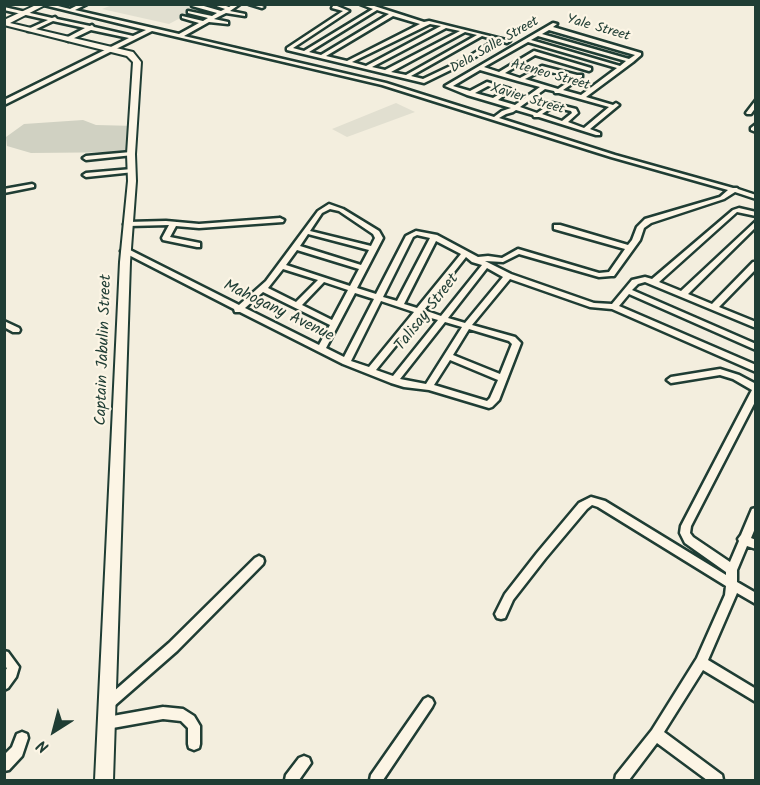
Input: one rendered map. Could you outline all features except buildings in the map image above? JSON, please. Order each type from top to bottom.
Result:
[{"type":"street","points":[[4,8],[10,4]]},
{"type":"street","points":[[30,30],[85,4]]},
{"type":"street","points":[[213,4],[235,19]]},
{"type":"street","points":[[251,4],[262,7]]},
{"type":"street","points":[[337,4],[334,7],[347,12],[290,48],[420,81],[428,80],[467,60],[499,39]]},
{"type":"street","points":[[362,4],[424,24]]},
{"type":"street","points":[[43,5],[153,28],[334,71],[756,197]]},
{"type":"street","name":"Captain Jabulin Street","points":[[4,23],[43,5]]},
{"type":"street","points":[[194,5],[243,15]]},
{"type":"street","points":[[306,52],[374,7]]},
{"type":"street","points":[[4,8],[134,38]]},
{"type":"street","points":[[190,12],[223,12]]},
{"type":"street","points":[[184,17],[223,12]]},
{"type":"street","points":[[223,12],[226,23]]},
{"type":"street","points":[[181,35],[223,12]]},
{"type":"street","points":[[324,55],[392,15]]},
{"type":"street","points":[[68,39],[108,19]]},
{"type":"street","points":[[177,21],[196,26]]},
{"type":"street","points":[[334,71],[431,22],[507,41]]},
{"type":"street","name":"Captain Jabulin Street","points":[[4,23],[130,54],[137,62],[132,171],[125,251],[109,704],[104,780]]},
{"type":"street","name":"Dela Salle Street","points":[[450,88],[448,86],[555,24]]},
{"type":"street","points":[[368,67],[446,26]]},
{"type":"street","points":[[4,103],[153,28]]},
{"type":"street","name":"Yale Street","points":[[549,28],[637,52],[639,55],[631,61]]},
{"type":"street","points":[[386,72],[464,31]]},
{"type":"street","points":[[537,34],[631,61]]},
{"type":"street","points":[[406,77],[481,35]]},
{"type":"street","points":[[526,40],[621,69]]},
{"type":"street","points":[[500,74],[537,53],[589,69]]},
{"type":"street","points":[[581,98],[631,61]]},
{"type":"street","points":[[558,92],[600,62]]},
{"type":"street","name":"Ateneo Street","points":[[480,68],[543,88],[615,106],[585,130]]},
{"type":"street","points":[[520,80],[542,68],[578,77]]},
{"type":"street","points":[[469,94],[487,84],[508,90],[493,101]]},
{"type":"street","name":"Xavier Street","points":[[450,88],[493,101],[513,110],[598,134]]},
{"type":"street","points":[[496,118],[504,112],[513,110],[543,88]]},
{"type":"street","points":[[749,113],[756,102]]},
{"type":"street","points":[[536,116],[552,105],[574,110],[575,113],[562,123]]},
{"type":"street","points":[[504,121],[512,115],[513,110]]},
{"type":"street","points":[[86,158],[131,154]]},
{"type":"street","points":[[86,175],[132,171]]},
{"type":"street","points":[[4,191],[32,186]]},
{"type":"street","points":[[475,260],[488,258],[503,260],[518,251],[607,275],[615,271],[636,240],[641,227],[648,221],[722,198],[735,189]]},
{"type":"street","points":[[238,310],[263,289],[283,266],[320,212],[329,206],[335,207],[376,233],[379,238],[321,350]]},
{"type":"street","points":[[654,282],[735,211],[756,214]]},
{"type":"street","points":[[128,224],[199,226],[280,220]]},
{"type":"street","points":[[683,294],[756,223]]},
{"type":"street","points":[[172,224],[166,238],[198,246]]},
{"type":"street","points":[[557,227],[629,248]]},
{"type":"street","points":[[307,232],[372,248]]},
{"type":"street","points":[[346,362],[410,236],[422,233],[508,276],[593,305],[614,307],[756,369]]},
{"type":"street","points":[[400,304],[434,237]]},
{"type":"street","points":[[296,247],[363,268]]},
{"type":"street","name":"Mahogany Avenue","points":[[125,251],[238,310],[346,362],[394,381],[489,405],[494,400],[502,378]]},
{"type":"street","points":[[371,371],[465,254]]},
{"type":"street","points":[[714,307],[756,264]]},
{"type":"street","name":"Talisay Street","points":[[394,381],[486,265]]},
{"type":"street","points":[[283,266],[379,296],[442,319],[512,339],[517,343],[502,378],[450,357]]},
{"type":"street","points":[[425,387],[450,357],[467,326],[508,276]]},
{"type":"street","points":[[298,304],[323,279]]},
{"type":"street","points":[[614,307],[638,279],[654,282],[752,323],[756,315]]},
{"type":"street","points":[[263,289],[298,304],[334,324]]},
{"type":"street","points":[[628,291],[756,347]]},
{"type":"street","points":[[4,323],[16,330]]},
{"type":"street","points":[[671,380],[720,372],[736,376],[756,389],[686,526],[685,533],[689,540],[732,570]]},
{"type":"street","points":[[501,614],[509,597],[541,556],[583,506],[591,501],[601,504],[732,587],[756,599]]},
{"type":"street","points":[[621,780],[656,734],[701,662],[732,587],[732,570],[756,512]]},
{"type":"street","points":[[743,539],[756,545]]},
{"type":"street","points":[[109,704],[173,647],[259,561]]},
{"type":"street","points":[[4,656],[13,666],[12,673],[4,684]]},
{"type":"street","points":[[701,662],[756,696]]},
{"type":"street","points":[[376,780],[428,703]]},
{"type":"street","points":[[107,723],[163,713],[183,715],[194,726],[194,744]]},
{"type":"street","points":[[656,734],[717,780]]},
{"type":"street","points":[[4,765],[17,751],[22,738]]},
{"type":"street","points":[[291,780],[304,763]]},
{"type":"shaded area","points":[[112,5],[205,5],[169,24],[102,9]]},
{"type":"shaded area","points":[[396,103],[415,112],[347,137],[332,129]]},
{"type":"shaded area","points":[[83,120],[96,125],[136,126],[134,152],[31,153],[7,146],[6,137],[24,124]]}]
